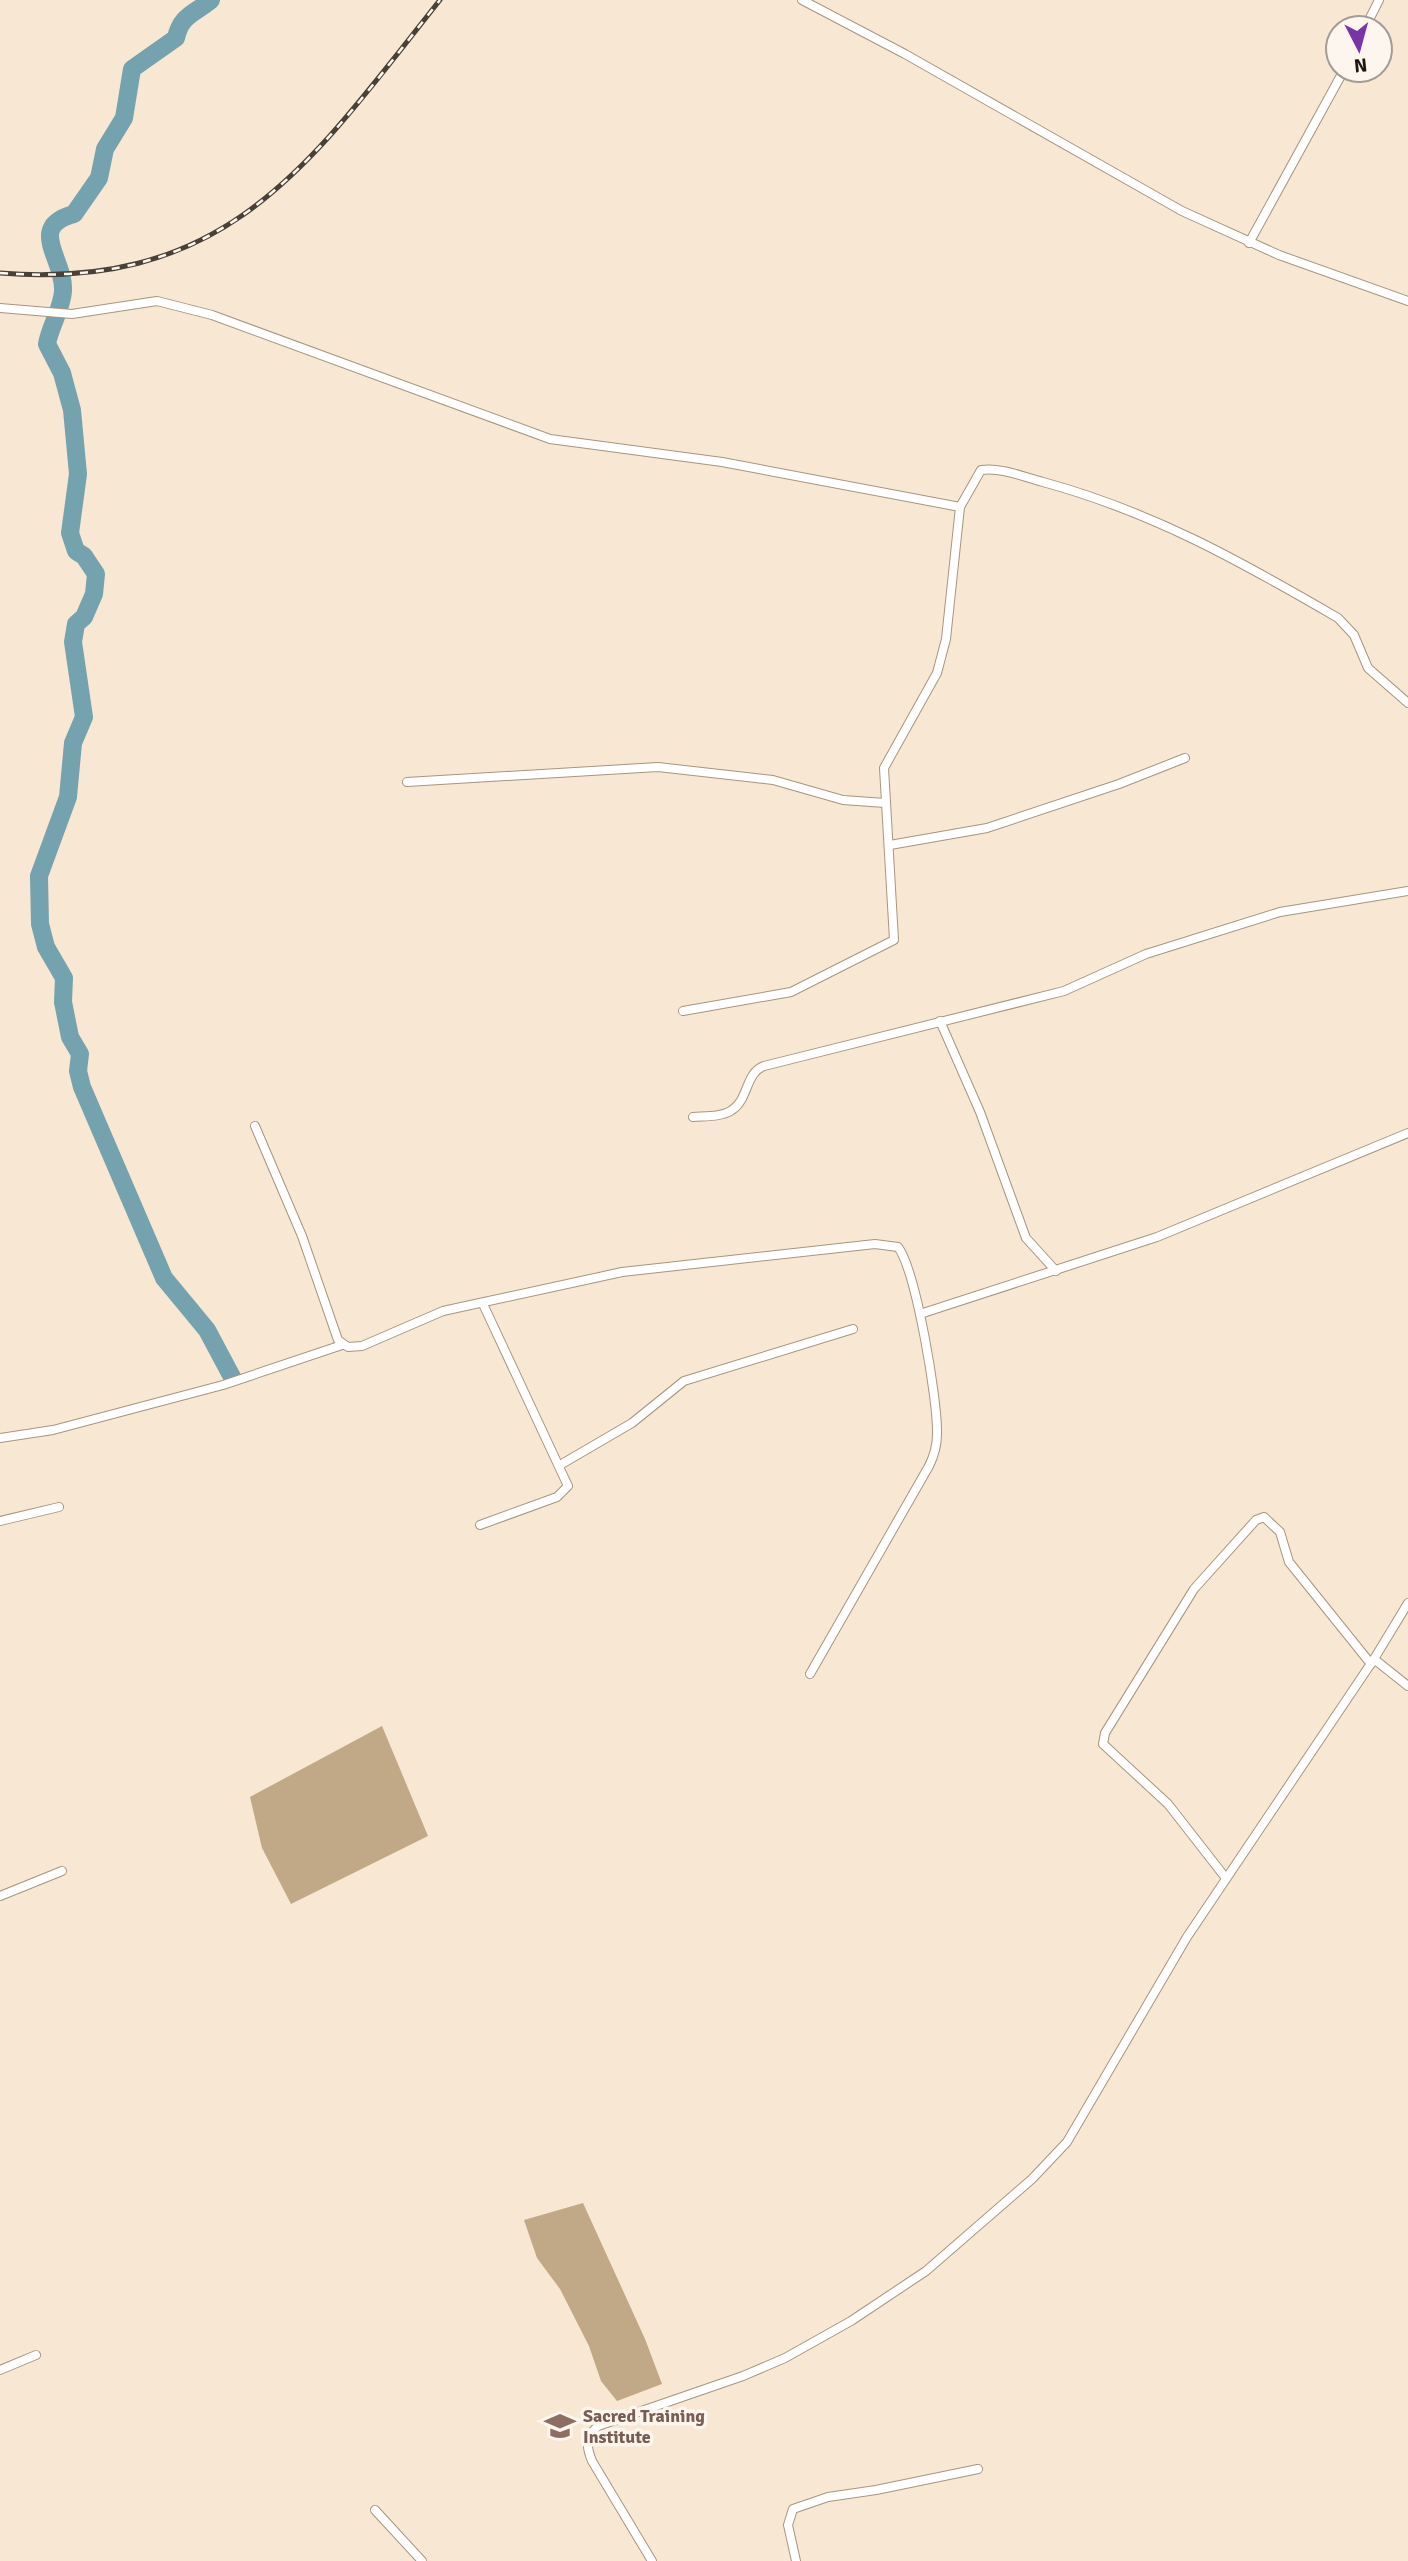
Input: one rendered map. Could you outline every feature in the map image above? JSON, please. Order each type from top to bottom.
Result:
[{"type":"street","points":[[802,0],[905,54],[1182,211],[1249,243],[1408,301]]},
{"type":"street","points":[[1249,243],[1336,84]]},
{"type":"street","points":[[0,308],[72,314],[157,302],[184,307],[550,439],[722,462],[960,507]]},
{"type":"street","points":[[683,1011],[791,992],[892,943],[895,935],[884,768],[937,673],[946,639],[960,507],[981,470],[994,470],[1072,490],[1169,525],[1213,546],[1338,618],[1354,635],[1368,668],[1408,703]]},
{"type":"street","points":[[890,845],[987,828],[1119,784],[1185,758]]},
{"type":"street","points":[[407,782],[589,773],[658,766],[773,780],[843,800],[885,803]]},
{"type":"street","points":[[694,1117],[723,1114],[733,1110],[745,1096],[758,1068],[1063,991],[1146,954],[1280,912],[1408,891]]},
{"type":"street","points":[[940,1021],[981,1112],[1026,1238],[1056,1271]]},
{"type":"street","points":[[256,1126],[302,1236],[328,1316],[342,1345]]},
{"type":"street","points":[[920,1314],[1157,1237],[1408,1133]]},
{"type":"street","points":[[0,1438],[53,1430],[223,1385],[342,1345],[362,1346],[424,1317],[622,1272],[893,1244],[902,1252],[920,1314],[936,1408],[937,1435],[934,1454],[810,1674]]},
{"type":"street","points":[[480,1525],[564,1493],[568,1486],[483,1304]]},
{"type":"street","points":[[560,1465],[632,1423],[684,1381],[853,1329]]},
{"type":"street","points":[[0,1521],[59,1507]]},
{"type":"street","points":[[1225,1877],[1168,1804],[1103,1744],[1105,1734],[1194,1589],[1256,1520],[1264,1517],[1280,1532],[1290,1562],[1373,1662],[1408,1686]]},
{"type":"street","points":[[652,2561],[592,2461],[587,2450],[590,2432],[597,2426],[785,2358],[851,2321],[926,2271],[1032,2179],[1067,2142],[1225,1877],[1373,1662],[1408,1603]]},
{"type":"street","points":[[0,1896],[62,1871]]},
{"type":"street","points":[[0,2370],[36,2355]]},
{"type":"street","points":[[796,2561],[788,2525],[793,2509],[828,2497],[978,2469]]},
{"type":"street","points":[[375,2510],[422,2561]]},
{"type":"shaded area","points":[[382,1726],[428,1836],[291,1904],[262,1848],[250,1797]]},
{"type":"shaded area","points":[[583,2203],[645,2339],[662,2384],[617,2401],[601,2381],[589,2346],[560,2289],[537,2258],[524,2220]]},
{"type":"waterway","points":[[211,0],[181,24],[176,38],[132,69],[124,118],[105,149],[99,178],[74,214],[52,227],[50,236],[63,291],[47,344],[62,373],[72,410],[78,474],[70,533],[76,551],[84,556],[96,574],[94,594],[84,617],[76,624],[73,642],[84,717],[73,743],[68,797],[39,876],[40,924],[46,947],[64,978],[63,1002],[70,1037],[80,1054],[78,1071],[82,1087],[164,1278],[207,1330],[232,1377]]},
{"type":"railway","points":[[0,273],[80,273],[148,261],[207,237],[258,204],[305,162],[350,113],[440,0]]},
{"type":"place","name":"Sacred Training Institute","points":[[560,2426]]}]
